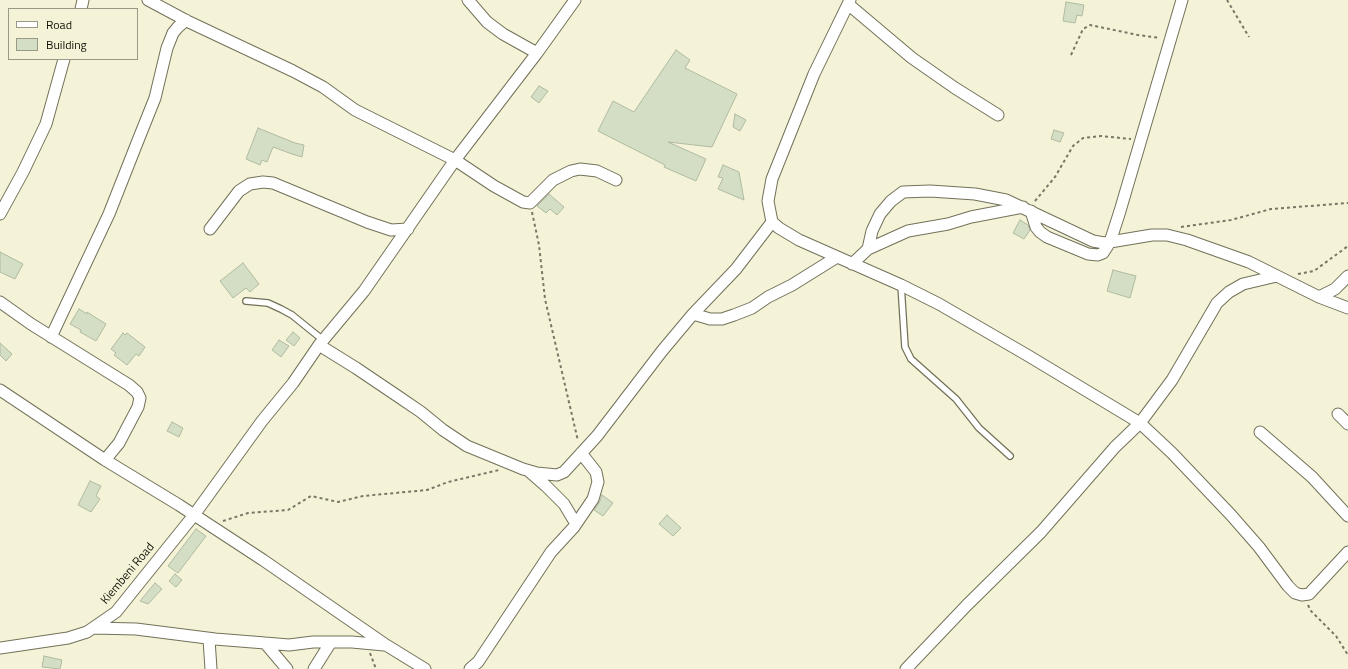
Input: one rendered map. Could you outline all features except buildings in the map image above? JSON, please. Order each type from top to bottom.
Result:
[{"type":"street","points":[[148,0],[186,20],[293,71],[323,87],[355,110],[455,160],[513,196],[530,203],[553,180],[571,171],[580,169],[597,171],[616,180]]},
{"type":"street","points":[[468,0],[487,22],[503,34],[537,53]]},
{"type":"street","name":"Kiembeni Road","points":[[0,648],[68,638],[87,632],[116,612],[194,515],[321,343],[364,291],[455,160],[537,53],[575,0]]},
{"type":"street","points":[[1027,209],[1036,227],[1047,237],[1082,252],[1098,256],[1103,253],[1110,242],[1172,39],[1182,0]]},
{"type":"street","points":[[998,115],[955,88],[912,58],[872,25],[849,2],[814,74],[772,179],[768,201],[772,222],[778,228],[799,240],[901,285],[939,304],[1001,339],[1140,423],[1172,453],[1231,516],[1259,547],[1295,593],[1302,595],[1309,594],[1348,552]]},
{"type":"street","points":[[51,337],[109,214],[155,98],[167,48],[173,33],[186,20]]},
{"type":"street","points":[[0,214],[23,172],[46,124],[64,60]]},
{"type":"street","points":[[210,229],[239,192],[250,184],[264,182],[273,183],[367,222],[391,230],[408,229]]},
{"type":"street","points":[[868,249],[872,231],[880,214],[891,201],[904,192],[930,191],[975,194],[1006,200],[1093,242],[1110,242],[1152,235],[1167,235],[1187,240],[1249,262],[1319,297],[1348,308]]},
{"type":"street","points":[[852,264],[868,249],[908,232],[948,224],[972,217],[1027,209]]},
{"type":"street","points":[[321,343],[400,397],[443,430],[467,446],[530,471],[557,475],[564,472],[597,436],[662,351],[693,314],[736,269],[772,222]]},
{"type":"street","points":[[693,314],[710,319],[722,319],[752,308],[768,297],[792,285],[837,258]]},
{"type":"street","points":[[906,669],[967,605],[1041,532],[1110,452],[1140,423],[1172,380],[1216,303],[1229,292],[1243,284],[1277,276]]},
{"type":"street","points":[[1319,297],[1335,289],[1348,276]]},
{"type":"street","points":[[0,302],[51,337],[129,385],[137,392],[140,398],[138,407],[119,442],[105,460]]},
{"type":"street","points":[[0,390],[105,460],[263,560],[386,645],[425,669]]},
{"type":"street","points":[[1338,414],[1348,424]]},
{"type":"street","points":[[1260,432],[1312,477],[1348,516]]},
{"type":"street","points":[[470,669],[478,662],[551,552],[576,524],[593,499],[598,482],[596,472],[591,464],[581,454]]},
{"type":"street","points":[[530,471],[564,504],[576,524]]},
{"type":"street","points":[[93,628],[136,629],[209,639],[289,645],[331,642],[386,645]]},
{"type":"street","points":[[209,639],[211,669]]},
{"type":"street","points":[[314,669],[331,642]]},
{"type":"street","points":[[266,643],[287,669]]},
{"type":"lane","points":[[901,285],[905,347],[911,359],[956,398],[979,428],[1010,456]]},
{"type":"lane","points":[[246,301],[268,302],[292,315],[321,343]]},
{"type":"path","points":[[1227,0],[1249,37]]},
{"type":"path","points":[[1071,55],[1083,29],[1090,25],[1138,35],[1172,39]]},
{"type":"path","points":[[1027,209],[1055,177],[1073,146],[1083,138],[1101,136],[1140,141]]},
{"type":"path","points":[[530,203],[540,244],[545,298],[581,454]]},
{"type":"path","points":[[1167,235],[1179,228],[1190,225],[1230,220],[1271,209],[1348,203]]},
{"type":"path","points":[[1277,276],[1314,271],[1348,246]]},
{"type":"path","points":[[209,525],[248,513],[288,510],[311,496],[338,502],[363,496],[427,490],[448,482],[500,470],[513,465]]},
{"type":"path","points":[[1302,595],[1311,611],[1336,636],[1348,655]]},
{"type":"path","points":[[366,643],[376,669]]}]
